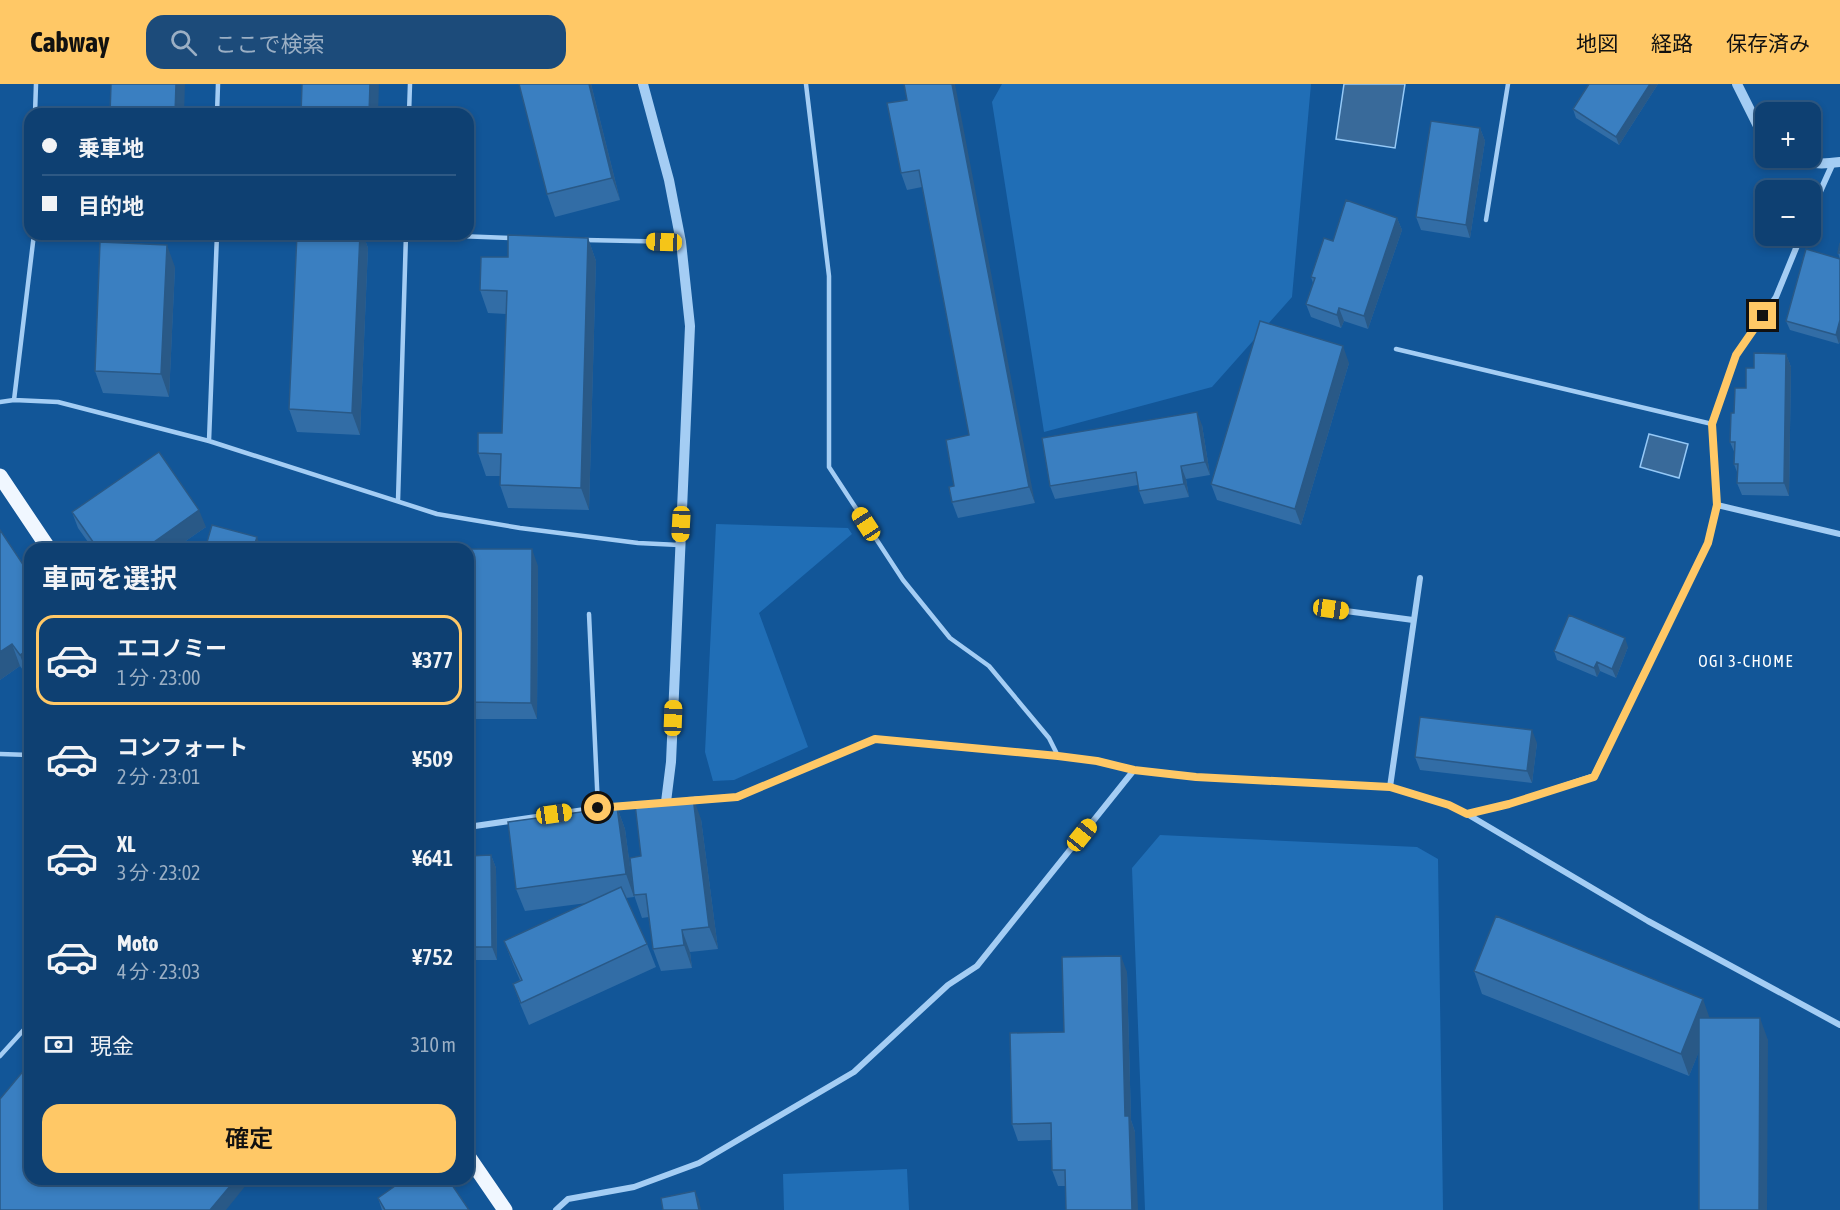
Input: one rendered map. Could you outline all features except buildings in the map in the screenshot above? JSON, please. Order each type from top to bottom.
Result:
[{"type":"main road","points":[[0,476],[45,543]]},
{"type":"main road","points":[[474,1165],[505,1210]]},
{"type":"street","points":[[643,84],[669,180],[681,242],[690,326],[671,762],[666,802]]},
{"type":"street","points":[[1737,84],[1755,120]]},
{"type":"street","points":[[1821,164],[1836,162]]},
{"type":"street","points":[[1821,192],[1836,162]]},
{"type":"street","points":[[1467,814],[1509,804],[1594,777],[1708,543],[1717,505],[1712,424],[1736,355],[1776,297],[1798,246]]},
{"type":"street","points":[[1717,505],[1840,534]]},
{"type":"street","points":[[1390,787],[1420,578]]},
{"type":"street","points":[[1331,609],[1413,620]]},
{"type":"street","points":[[474,826],[598,808],[737,797],[875,739],[1058,756],[1097,761],[1134,770],[1196,777],[1390,787],[1449,805],[1467,814],[1648,921],[1840,1024]]},
{"type":"street","points":[[556,1210],[568,1199],[634,1187],[699,1163],[854,1072],[948,985],[977,966],[1134,770]]},
{"type":"lane","points":[[35,108],[36,84]]},
{"type":"lane","points":[[217,108],[218,84]]},
{"type":"lane","points":[[410,84],[410,108]]},
{"type":"lane","points":[[806,84],[829,276],[829,467],[903,580],[950,638],[989,666],[1049,738],[1058,756]]},
{"type":"lane","points":[[1486,220],[1508,84]]},
{"type":"lane","points":[[474,236],[521,238]]},
{"type":"lane","points":[[14,400],[33,240]]},
{"type":"lane","points":[[209,441],[217,240]]},
{"type":"lane","points":[[398,501],[406,240]]},
{"type":"lane","points":[[579,240],[681,242]]},
{"type":"lane","points":[[1396,349],[1712,424]]},
{"type":"lane","points":[[0,402],[14,400],[58,402],[209,441],[436,514],[520,528],[638,543],[680,545]]},
{"type":"lane","points":[[589,614],[598,808]]},
{"type":"lane","points":[[0,754],[24,755]]},
{"type":"lane","points":[[0,1056],[24,1030]]},
{"type":"shaded area","points":[[1002,84],[1311,84],[1292,297],[1212,387],[1044,432],[992,102]]},
{"type":"shaded area","points":[[1344,84],[1405,84],[1395,148],[1336,139]]},
{"type":"shaded area","points":[[1649,434],[1688,444],[1679,478],[1640,467]]},
{"type":"shaded area","points":[[716,524],[848,528],[852,534],[759,613],[808,747],[734,780],[713,781],[705,752]]},
{"type":"shaded area","points":[[1160,835],[1417,847],[1438,859],[1443,1210],[1145,1210],[1132,868]]},
{"type":"shaded area","points":[[907,1169],[909,1210],[784,1210],[783,1174]]},
{"type":"district","name":"OGI 3-CHOME","points":[[1746,661]]},
{"type":"route","points":[[598,808],[737,797],[875,739],[1058,756],[1097,761],[1134,770],[1196,777],[1390,787],[1449,805],[1467,814],[1509,804],[1594,777],[1708,543],[1717,505],[1712,424],[1736,355],[1763,316]]}]
